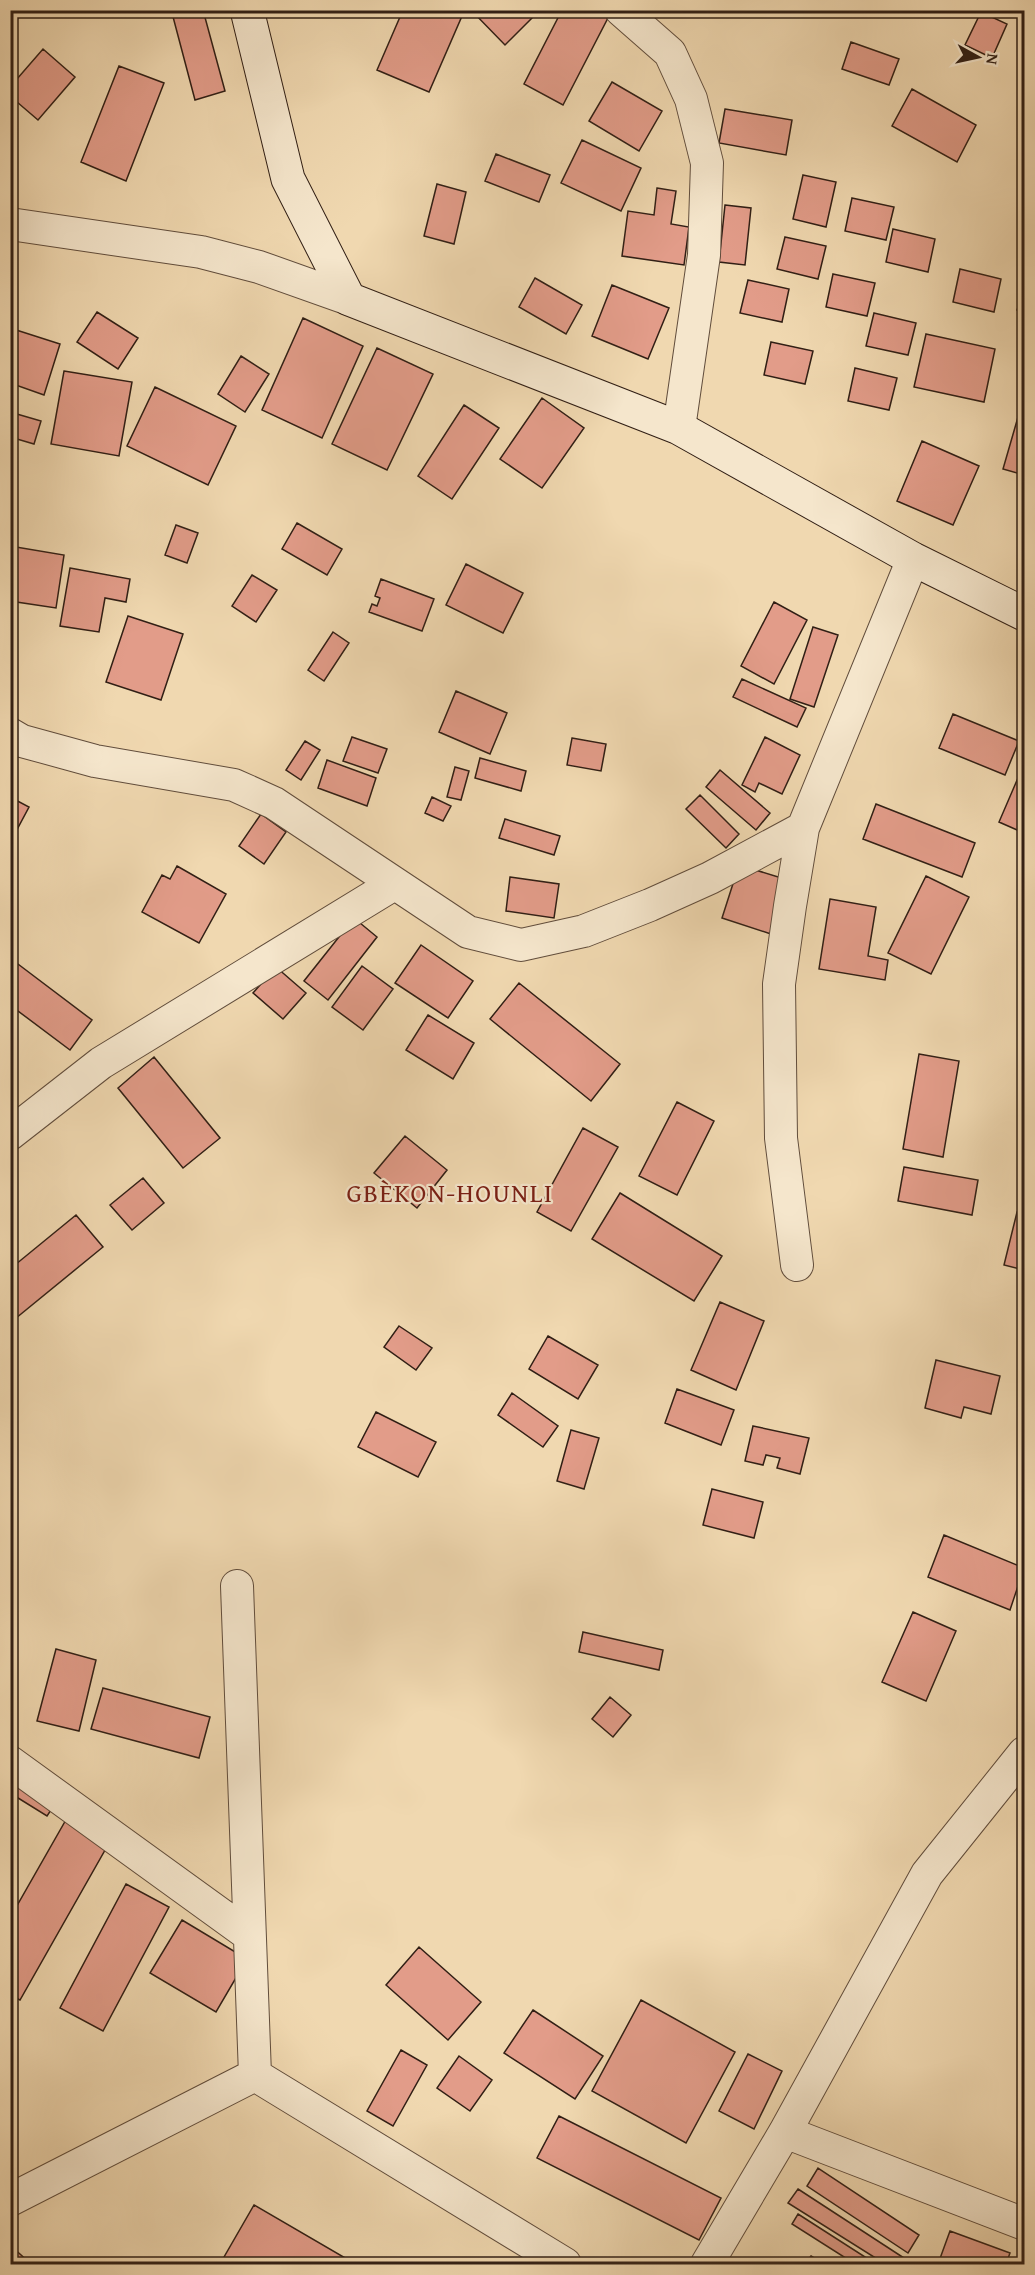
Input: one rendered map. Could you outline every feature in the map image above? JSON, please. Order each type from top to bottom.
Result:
[{"type":"street","points":[[247,10],[288,179],[349,299]]},
{"type":"street","points":[[621,10],[670,53],[692,99],[707,163],[704,255],[679,428]]},
{"type":"street","points":[[10,224],[201,252],[259,267],[349,299],[679,428],[913,559],[1024,614]]},
{"type":"street","points":[[797,1266],[781,1138],[779,984],[803,828],[913,559]]},
{"type":"street","points":[[10,734],[22,741],[94,761],[234,785],[274,803],[468,932],[521,945],[584,931],[650,905],[710,879],[803,828]]},
{"type":"street","points":[[10,1134],[101,1063],[394,884]]},
{"type":"street","points":[[237,1586],[255,2075]]},
{"type":"street","points":[[707,2265],[785,2132],[927,1874],[1024,1753]]},
{"type":"street","points":[[10,1762],[249,1935]]},
{"type":"street","points":[[10,2200],[255,2075]]},
{"type":"street","points":[[255,2075],[565,2265]]},
{"type":"street","points":[[785,2132],[1024,2224]]},
{"type":"building","points":[[10,10],[23,10],[11,29],[10,29]]},
{"type":"building","points":[[182,10],[203,10],[225,91],[195,100],[172,13]]},
{"type":"building","points":[[403,10],[450,10],[462,16],[429,92],[377,70]]},
{"type":"building","points":[[471,10],[540,10],[505,45]]},
{"type":"building","points":[[562,10],[604,10],[610,14],[563,105],[524,84]]},
{"type":"building","points":[[872,10],[887,10],[885,16]]},
{"type":"building","points":[[981,12],[1007,24],[992,58],[965,45]]},
{"type":"building","points":[[851,42],[899,59],[889,85],[842,69]]},
{"type":"building","points":[[43,49],[75,77],[38,120],[10,96],[10,87]]},
{"type":"building","points":[[119,66],[164,83],[126,181],[81,162]]},
{"type":"building","points":[[612,82],[662,111],[639,151],[589,121]]},
{"type":"building","points":[[912,89],[976,125],[957,162],[892,126]]},
{"type":"building","points":[[725,109],[792,120],[786,155],[719,143]]},
{"type":"building","points":[[582,140],[641,168],[621,211],[561,183]]},
{"type":"building","points":[[496,154],[550,175],[539,202],[485,181]]},
{"type":"building","points":[[803,175],[836,182],[826,227],[793,219]]},
{"type":"building","points":[[437,184],[466,192],[454,244],[424,236]]},
{"type":"building","points":[[657,188],[676,191],[671,224],[689,227],[684,265],[622,256],[628,211],[654,215]]},
{"type":"building","points":[[852,198],[894,207],[886,240],[845,231]]},
{"type":"building","points":[[725,205],[751,208],[745,265],[719,262]]},
{"type":"building","points":[[893,229],[935,239],[928,272],[886,262]]},
{"type":"building","points":[[785,237],[826,246],[818,279],[777,269]]},
{"type":"building","points":[[960,269],[1001,279],[994,312],[953,302]]},
{"type":"building","points":[[833,274],[875,283],[867,316],[826,307]]},
{"type":"building","points":[[535,278],[582,305],[566,334],[519,307]]},
{"type":"building","points":[[748,280],[789,289],[782,322],[740,313]]},
{"type":"building","points":[[612,285],[669,308],[648,359],[592,336]]},
{"type":"building","points":[[1024,292],[1024,312],[1017,310]]},
{"type":"building","points":[[97,312],[138,338],[118,369],[77,342]]},
{"type":"building","points":[[874,313],[916,323],[908,355],[866,346]]},
{"type":"building","points":[[303,318],[363,346],[322,438],[262,410]]},
{"type":"building","points":[[10,328],[60,344],[44,395],[10,383]]},
{"type":"building","points":[[926,334],[995,349],[984,402],[914,387]]},
{"type":"building","points":[[771,342],[813,351],[805,384],[764,375]]},
{"type":"building","points":[[377,348],[433,374],[387,470],[332,444]]},
{"type":"building","points":[[241,356],[269,374],[245,412],[218,394]]},
{"type":"building","points":[[855,368],[897,378],[889,410],[848,401]]},
{"type":"building","points":[[64,371],[132,382],[119,456],[51,444]]},
{"type":"building","points":[[155,387],[236,426],[208,485],[127,446]]},
{"type":"building","points":[[542,398],[584,428],[542,488],[500,459]]},
{"type":"building","points":[[464,405],[499,428],[452,499],[418,476]]},
{"type":"building","points":[[1020,410],[1024,411],[1024,475],[1003,469]]},
{"type":"building","points":[[10,412],[41,421],[34,444],[10,437]]},
{"type":"building","points":[[922,441],[979,466],[953,525],[897,501]]},
{"type":"building","points":[[297,523],[342,549],[327,575],[282,549]]},
{"type":"building","points":[[176,525],[198,533],[187,563],[165,555]]},
{"type":"building","points":[[10,546],[64,555],[56,608],[10,601]]},
{"type":"building","points":[[466,564],[523,593],[503,633],[446,605]]},
{"type":"building","points":[[70,568],[130,579],[126,602],[105,598],[99,632],[60,626]]},
{"type":"building","points":[[252,575],[277,590],[256,622],[232,606]]},
{"type":"building","points":[[381,579],[434,599],[422,631],[369,612],[372,604],[377,606],[380,598],[375,596]]},
{"type":"building","points":[[774,602],[807,620],[774,684],[741,666]]},
{"type":"building","points":[[128,616],[183,634],[161,700],[106,682]]},
{"type":"building","points":[[813,627],[838,635],[814,707],[790,699]]},
{"type":"building","points":[[333,632],[349,643],[324,681],[308,670]]},
{"type":"building","points":[[742,679],[806,708],[797,727],[733,697]]},
{"type":"building","points":[[456,691],[507,713],[490,754],[439,732]]},
{"type":"building","points":[[953,714],[1019,741],[1005,775],[939,748]]},
{"type":"building","points":[[352,737],[387,749],[378,773],[343,761]]},
{"type":"building","points":[[765,737],[800,755],[782,794],[759,783],[755,792],[742,785]]},
{"type":"building","points":[[572,738],[606,744],[601,771],[567,765]]},
{"type":"building","points":[[305,741],[320,750],[301,780],[286,770]]},
{"type":"building","points":[[480,758],[526,771],[521,791],[475,778]]},
{"type":"building","points":[[327,760],[376,778],[367,806],[318,788]]},
{"type":"building","points":[[1024,764],[1024,833],[999,822]]},
{"type":"building","points":[[455,767],[469,771],[461,800],[447,797]]},
{"type":"building","points":[[720,770],[770,813],[756,830],[706,787]]},
{"type":"building","points":[[700,795],[739,834],[726,848],[686,809]]},
{"type":"building","points":[[10,797],[29,807],[13,837],[10,836]]},
{"type":"building","points":[[432,797],[451,806],[443,821],[425,813]]},
{"type":"building","points":[[876,804],[975,843],[962,877],[863,839]]},
{"type":"building","points":[[261,814],[286,832],[264,864],[239,846]]},
{"type":"building","points":[[505,819],[560,836],[554,855],[499,838]]},
{"type":"building","points":[[739,865],[788,880],[771,934],[722,918]]},
{"type":"building","points":[[177,866],[226,894],[199,943],[142,912],[162,875],[170,879]]},
{"type":"building","points":[[926,876],[969,897],[931,974],[888,953]]},
{"type":"building","points":[[510,877],[559,884],[554,918],[506,911]]},
{"type":"building","points":[[830,899],[876,907],[868,956],[888,960],[885,980],[819,969]]},
{"type":"building","points":[[354,918],[377,937],[328,1000],[304,981]]},
{"type":"building","points":[[421,945],[473,981],[448,1018],[395,983]]},
{"type":"building","points":[[10,958],[92,1020],[70,1050],[10,1005]]},
{"type":"building","points":[[362,966],[393,989],[363,1030],[332,1007]]},
{"type":"building","points":[[276,967],[306,993],[283,1019],[253,993]]},
{"type":"building","points":[[519,983],[620,1064],[591,1101],[490,1019]]},
{"type":"building","points":[[428,1015],[474,1043],[453,1079],[406,1050]]},
{"type":"building","points":[[919,1054],[959,1061],[943,1157],[903,1149]]},
{"type":"building","points":[[154,1057],[220,1138],[183,1168],[118,1088]]},
{"type":"building","points":[[677,1102],[714,1121],[677,1195],[639,1176]]},
{"type":"building","points":[[583,1128],[618,1147],[571,1231],[537,1212]]},
{"type":"building","points":[[405,1136],[447,1170],[417,1208],[374,1173]]},
{"type":"building","points":[[904,1167],[978,1180],[972,1215],[898,1201]]},
{"type":"building","points":[[143,1178],[164,1203],[132,1230],[110,1205]]},
{"type":"building","points":[[620,1193],[722,1256],[694,1301],[592,1239]]},
{"type":"building","points":[[1017,1212],[1024,1213],[1024,1270],[1004,1265]]},
{"type":"building","points":[[76,1215],[103,1247],[10,1323],[10,1269]]},
{"type":"building","points":[[720,1302],[764,1321],[736,1390],[691,1370]]},
{"type":"building","points":[[399,1326],[432,1348],[416,1370],[384,1347]]},
{"type":"building","points":[[548,1336],[598,1365],[578,1399],[529,1369]]},
{"type":"building","points":[[936,1360],[1000,1376],[991,1414],[964,1407],[961,1418],[925,1408]]},
{"type":"building","points":[[677,1389],[734,1410],[721,1445],[665,1423]]},
{"type":"building","points":[[512,1393],[558,1426],[543,1447],[498,1415]]},
{"type":"building","points":[[376,1412],[436,1442],[418,1477],[358,1447]]},
{"type":"building","points":[[753,1426],[809,1438],[800,1474],[777,1468],[780,1458],[766,1455],[763,1465],[745,1461]]},
{"type":"building","points":[[571,1430],[599,1438],[584,1489],[557,1481]]},
{"type":"building","points":[[712,1489],[763,1502],[754,1538],[703,1525]]},
{"type":"building","points":[[944,1535],[1024,1568],[1010,1610],[928,1577]]},
{"type":"building","points":[[913,1612],[956,1631],[926,1701],[882,1682]]},
{"type":"building","points":[[583,1632],[663,1650],[659,1670],[579,1652]]},
{"type":"building","points":[[56,1649],[96,1660],[79,1731],[37,1721]]},
{"type":"building","points":[[103,1688],[210,1717],[199,1758],[91,1729]]},
{"type":"building","points":[[610,1697],[631,1715],[613,1737],[592,1719]]},
{"type":"building","points":[[10,1768],[59,1798],[47,1816],[10,1793]]},
{"type":"building","points":[[71,1811],[113,1836],[20,2000],[10,1995],[10,1918]]},
{"type":"building","points":[[126,1884],[169,1907],[103,2031],[60,2008]]},
{"type":"building","points":[[182,1920],[247,1959],[216,2012],[150,1973]]},
{"type":"building","points":[[419,1947],[481,2002],[448,2040],[386,1985]]},
{"type":"building","points":[[641,2000],[735,2052],[686,2143],[592,2091]]},
{"type":"building","points":[[533,2010],[603,2056],[575,2099],[504,2053]]},
{"type":"building","points":[[401,2050],[427,2065],[393,2126],[367,2111]]},
{"type":"building","points":[[748,2054],[782,2071],[754,2129],[719,2111]]},
{"type":"building","points":[[459,2056],[492,2080],[470,2111],[437,2088]]},
{"type":"building","points":[[559,2116],[721,2198],[699,2240],[537,2158]]},
{"type":"building","points":[[818,2168],[919,2235],[908,2253],[807,2186]]},
{"type":"building","points":[[798,2189],[904,2258],[899,2264],[885,2264],[788,2203]]},
{"type":"building","points":[[254,2205],[347,2259],[344,2264],[220,2264]]},
{"type":"building","points":[[798,2214],[876,2264],[855,2264],[792,2224]]},
{"type":"building","points":[[950,2231],[1010,2253],[1006,2264],[938,2264]]},
{"type":"building","points":[[10,2245],[31,2264],[10,2264]]},
{"type":"building","points":[[811,2256],[824,2264],[805,2264]]},
{"type":"district","name":"GBÈKON-HOUNLI","points":[[450,1193]]}]
